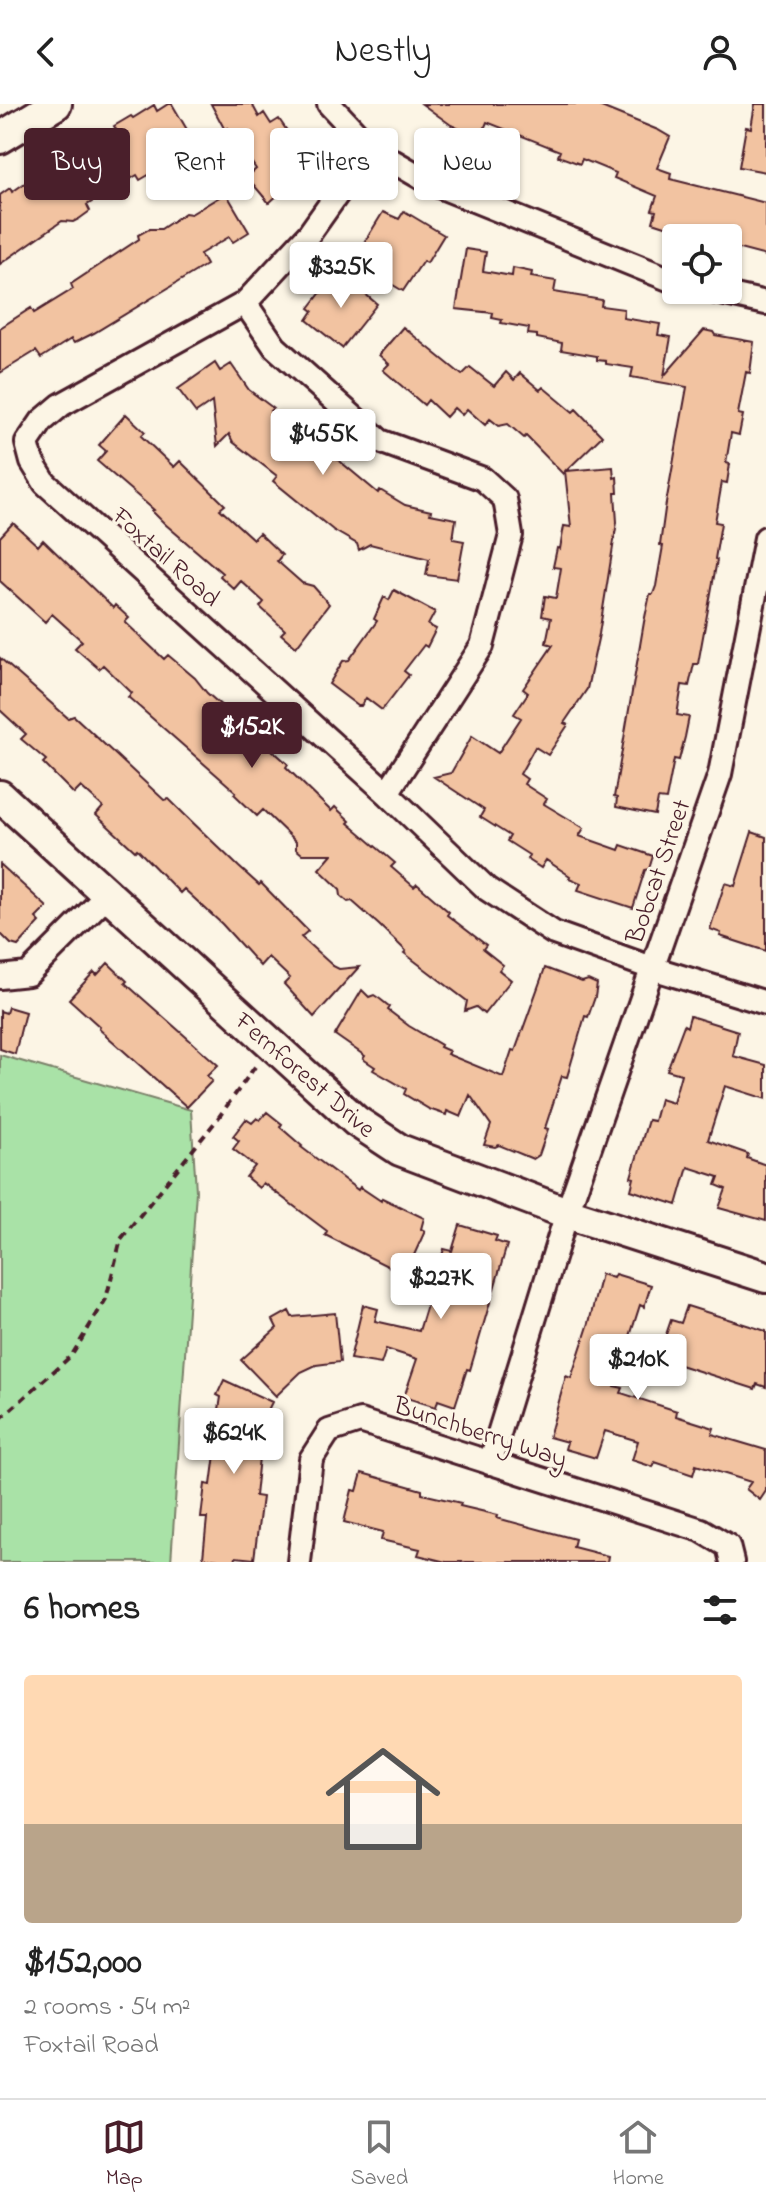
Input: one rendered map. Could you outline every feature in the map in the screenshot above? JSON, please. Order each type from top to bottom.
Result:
[{"type":"street","points":[[0,138],[56,104]]},
{"type":"street","points":[[329,104],[351,128]]},
{"type":"street","points":[[398,164],[429,182],[662,276]]},
{"type":"street","name":"Foxtail Road","points":[[333,200],[309,234],[245,303],[61,405],[42,421],[27,443],[32,462],[45,483],[387,793],[487,889],[554,933],[652,968],[766,1003]]},
{"type":"street","points":[[742,298],[766,303]]},
{"type":"street","points":[[245,303],[275,347],[380,441],[483,479],[505,499],[511,535],[482,646],[387,793]]},
{"type":"street","name":"Bobcat Street","points":[[490,1463],[567,1213],[720,774],[766,538]]},
{"type":"street","name":"Fernforest Drive","points":[[0,796],[270,1045],[356,1121],[400,1150],[567,1213],[766,1277]]},
{"type":"street","points":[[0,977],[28,974],[106,896]]},
{"type":"street","name":"Bunchberry Way","points":[[299,1562],[311,1459],[329,1431],[360,1421],[701,1530],[728,1546],[732,1562]]},
{"type":"path","points":[[0,1419],[72,1355],[106,1299],[121,1239],[216,1121],[270,1045]]},
{"type":"green space","points":[[0,1055],[191,1110],[196,1191],[171,1562],[0,1562]]},
{"type":"building","points":[[172,104],[186,128],[146,128],[146,176],[140,180],[137,175],[130,179],[130,128],[114,126],[154,105],[157,111]]},
{"type":"building","points":[[211,104],[252,104],[259,117],[264,113],[271,124],[279,119],[285,128],[270,128],[272,200],[269,203],[254,185],[254,128],[224,128]]},
{"type":"building","points":[[422,104],[594,104],[658,130],[670,137],[657,168],[671,173],[670,179],[766,203],[766,256],[742,250],[742,224],[662,225],[653,222],[656,211],[652,210],[657,196],[614,178],[616,173],[582,159],[580,164],[558,156],[560,151],[520,135],[520,128],[502,128],[487,122],[484,128],[451,125]]},
{"type":"building","points":[[755,104],[766,104],[766,172],[739,167],[746,127],[751,128]]},
{"type":"building","points":[[24,184],[24,200],[95,200],[87,205],[90,211],[79,219],[62,221],[0,264],[0,195],[10,188],[12,192]]},
{"type":"building","points":[[214,200],[230,200],[249,232],[233,242],[229,237],[200,254],[206,265],[94,333],[74,343],[71,339],[41,358],[36,351],[0,373],[0,328],[31,308],[34,313],[73,289],[71,284],[139,239],[138,235],[149,229],[161,229],[185,213],[191,214]]},
{"type":"building","points":[[404,211],[444,235],[427,263],[423,261],[403,291],[353,261],[383,212],[399,219]]},
{"type":"building","points":[[466,249],[486,252],[483,271],[512,276],[513,268],[532,272],[531,277],[556,281],[554,292],[602,300],[601,306],[624,309],[623,318],[660,324],[658,335],[671,337],[664,376],[704,330],[754,342],[750,373],[746,372],[738,414],[743,415],[739,435],[731,433],[726,463],[730,464],[727,483],[722,482],[715,522],[721,523],[717,560],[698,664],[694,664],[689,686],[682,685],[677,715],[689,717],[685,737],[679,760],[674,759],[666,800],[658,799],[655,815],[616,807],[617,798],[614,797],[644,622],[650,594],[656,586],[665,509],[687,387],[631,377],[633,368],[606,364],[606,361],[597,360],[597,356],[561,350],[562,343],[528,334],[529,328],[501,323],[502,320],[492,318],[493,313],[456,309]]},
{"type":"building","points":[[340,273],[377,304],[342,348],[307,320],[313,311],[309,308]]},
{"type":"building","points":[[403,327],[462,375],[470,367],[494,386],[506,372],[514,380],[520,373],[573,412],[576,409],[602,436],[566,471],[613,467],[614,478],[617,477],[617,522],[587,689],[564,723],[568,725],[548,755],[535,747],[520,774],[527,779],[524,784],[547,799],[544,804],[584,828],[579,836],[619,850],[621,845],[653,856],[649,869],[645,870],[633,908],[578,890],[581,883],[569,878],[546,860],[541,868],[527,859],[529,855],[507,841],[510,836],[480,817],[484,810],[434,777],[451,773],[472,736],[498,753],[521,718],[514,714],[528,693],[523,689],[553,645],[546,643],[551,618],[542,616],[545,596],[556,598],[561,568],[553,567],[557,548],[560,549],[564,526],[571,527],[565,471],[563,474],[526,436],[524,438],[508,424],[499,426],[490,419],[485,425],[467,409],[462,415],[454,408],[446,417],[428,400],[424,405],[383,370],[389,364],[379,355]]},
{"type":"building","points":[[215,363],[220,371],[231,364],[249,390],[273,408],[270,411],[289,426],[285,431],[311,452],[318,443],[378,493],[380,490],[405,505],[431,511],[430,514],[456,519],[453,539],[464,541],[457,579],[426,575],[429,559],[370,544],[359,550],[357,544],[333,530],[273,481],[277,476],[233,442],[229,434],[217,446],[212,402],[196,413],[178,389]]},
{"type":"building","points":[[126,414],[145,432],[141,436],[174,467],[180,461],[225,505],[220,509],[253,539],[259,533],[282,555],[277,561],[302,583],[313,586],[329,604],[296,647],[281,634],[285,630],[260,607],[264,602],[241,581],[234,589],[220,576],[222,573],[97,461],[106,451],[99,445]]},
{"type":"building","points":[[13,523],[38,546],[43,540],[113,608],[115,605],[129,618],[125,622],[164,659],[168,655],[195,678],[207,693],[288,764],[286,767],[331,811],[335,807],[350,821],[348,823],[395,863],[391,867],[414,887],[417,884],[449,912],[447,915],[486,945],[483,949],[503,965],[499,970],[511,980],[484,1014],[476,1007],[465,1011],[467,1001],[404,953],[406,951],[379,925],[352,901],[348,902],[341,896],[340,889],[319,869],[332,854],[302,854],[296,849],[296,842],[263,810],[257,816],[234,794],[236,792],[128,697],[132,693],[103,665],[99,669],[75,648],[82,641],[52,614],[45,622],[0,581],[0,537]]},
{"type":"building","points":[[394,590],[435,612],[428,625],[436,629],[427,647],[424,645],[404,671],[409,675],[382,710],[366,698],[358,706],[329,684],[343,661],[349,660],[377,621],[374,619],[384,597],[389,600]]},
{"type":"building","points":[[0,658],[68,718],[74,716],[164,800],[169,799],[259,885],[261,883],[308,931],[301,937],[333,966],[339,969],[359,967],[314,1017],[284,984],[290,978],[268,957],[260,966],[222,924],[184,889],[180,893],[137,849],[135,851],[96,815],[103,807],[81,787],[74,794],[43,763],[46,760],[21,739],[26,734],[0,710]]},
{"type":"building","points":[[752,832],[766,837],[766,951],[720,936],[721,933],[710,929],[725,883],[735,886]]},
{"type":"building","points":[[0,864],[47,907],[36,918],[40,922],[18,946],[11,944],[0,933]]},
{"type":"building","points":[[108,963],[127,981],[125,983],[218,1065],[207,1076],[212,1081],[187,1107],[69,999],[94,972],[97,975]]},
{"type":"building","points":[[545,968],[582,982],[588,980],[597,984],[567,1077],[562,1076],[539,1155],[533,1159],[499,1145],[484,1145],[491,1125],[470,1095],[461,1117],[447,1111],[446,1115],[429,1109],[404,1094],[406,1089],[373,1070],[375,1067],[363,1059],[365,1056],[335,1035],[362,990],[369,997],[374,995],[380,999],[390,1007],[388,1010],[409,1026],[449,1051],[447,1054],[503,1077]]},
{"type":"building","points":[[8,1007],[25,1012],[15,1054],[0,1049],[0,1011],[6,1013]]},
{"type":"building","points":[[690,1016],[738,1031],[733,1056],[766,1065],[766,1099],[725,1086],[708,1140],[748,1154],[747,1158],[766,1165],[766,1221],[719,1208],[726,1189],[716,1185],[719,1177],[688,1167],[677,1205],[631,1190],[634,1178],[631,1177],[648,1120],[654,1121],[660,1099],[673,1103],[681,1074],[667,1070]]},
{"type":"building","points":[[267,1112],[301,1147],[358,1190],[360,1187],[381,1201],[382,1198],[424,1218],[421,1229],[425,1231],[405,1275],[325,1235],[327,1231],[263,1183],[259,1188],[246,1177],[255,1166],[233,1149],[239,1141],[233,1136],[246,1119],[252,1123]]},
{"type":"building","points":[[460,1225],[497,1236],[495,1241],[507,1245],[470,1370],[467,1369],[455,1406],[438,1400],[436,1407],[404,1397],[417,1359],[386,1349],[381,1364],[350,1359],[363,1305],[378,1309],[375,1321],[419,1331],[444,1249],[452,1251]]},
{"type":"building","points":[[601,1274],[613,1278],[615,1274],[651,1285],[644,1307],[640,1305],[614,1386],[623,1388],[621,1393],[677,1411],[676,1416],[714,1428],[712,1434],[766,1450],[766,1491],[760,1500],[746,1489],[751,1482],[696,1465],[693,1475],[655,1462],[653,1467],[632,1460],[638,1441],[605,1431],[596,1458],[565,1449],[567,1442],[549,1437],[566,1376],[571,1378],[589,1323]]},
{"type":"building","points":[[687,1306],[766,1331],[766,1387],[757,1384],[755,1389],[658,1358],[671,1320],[681,1323]]},
{"type":"building","points":[[289,1311],[292,1317],[335,1313],[340,1362],[316,1365],[301,1372],[276,1396],[241,1360],[277,1328],[273,1320]]},
{"type":"building","points":[[224,1380],[272,1402],[263,1420],[255,1496],[262,1497],[254,1559],[236,1557],[235,1562],[203,1558],[207,1518],[201,1518],[205,1484],[211,1485],[217,1439],[206,1438],[208,1421],[217,1422],[221,1397],[217,1395]]},
{"type":"building","points":[[362,1473],[422,1490],[422,1494],[461,1503],[460,1506],[498,1515],[497,1518],[575,1539],[573,1547],[608,1556],[607,1562],[446,1562],[418,1555],[420,1549],[381,1540],[383,1532],[344,1522],[352,1490],[357,1491]]}]
